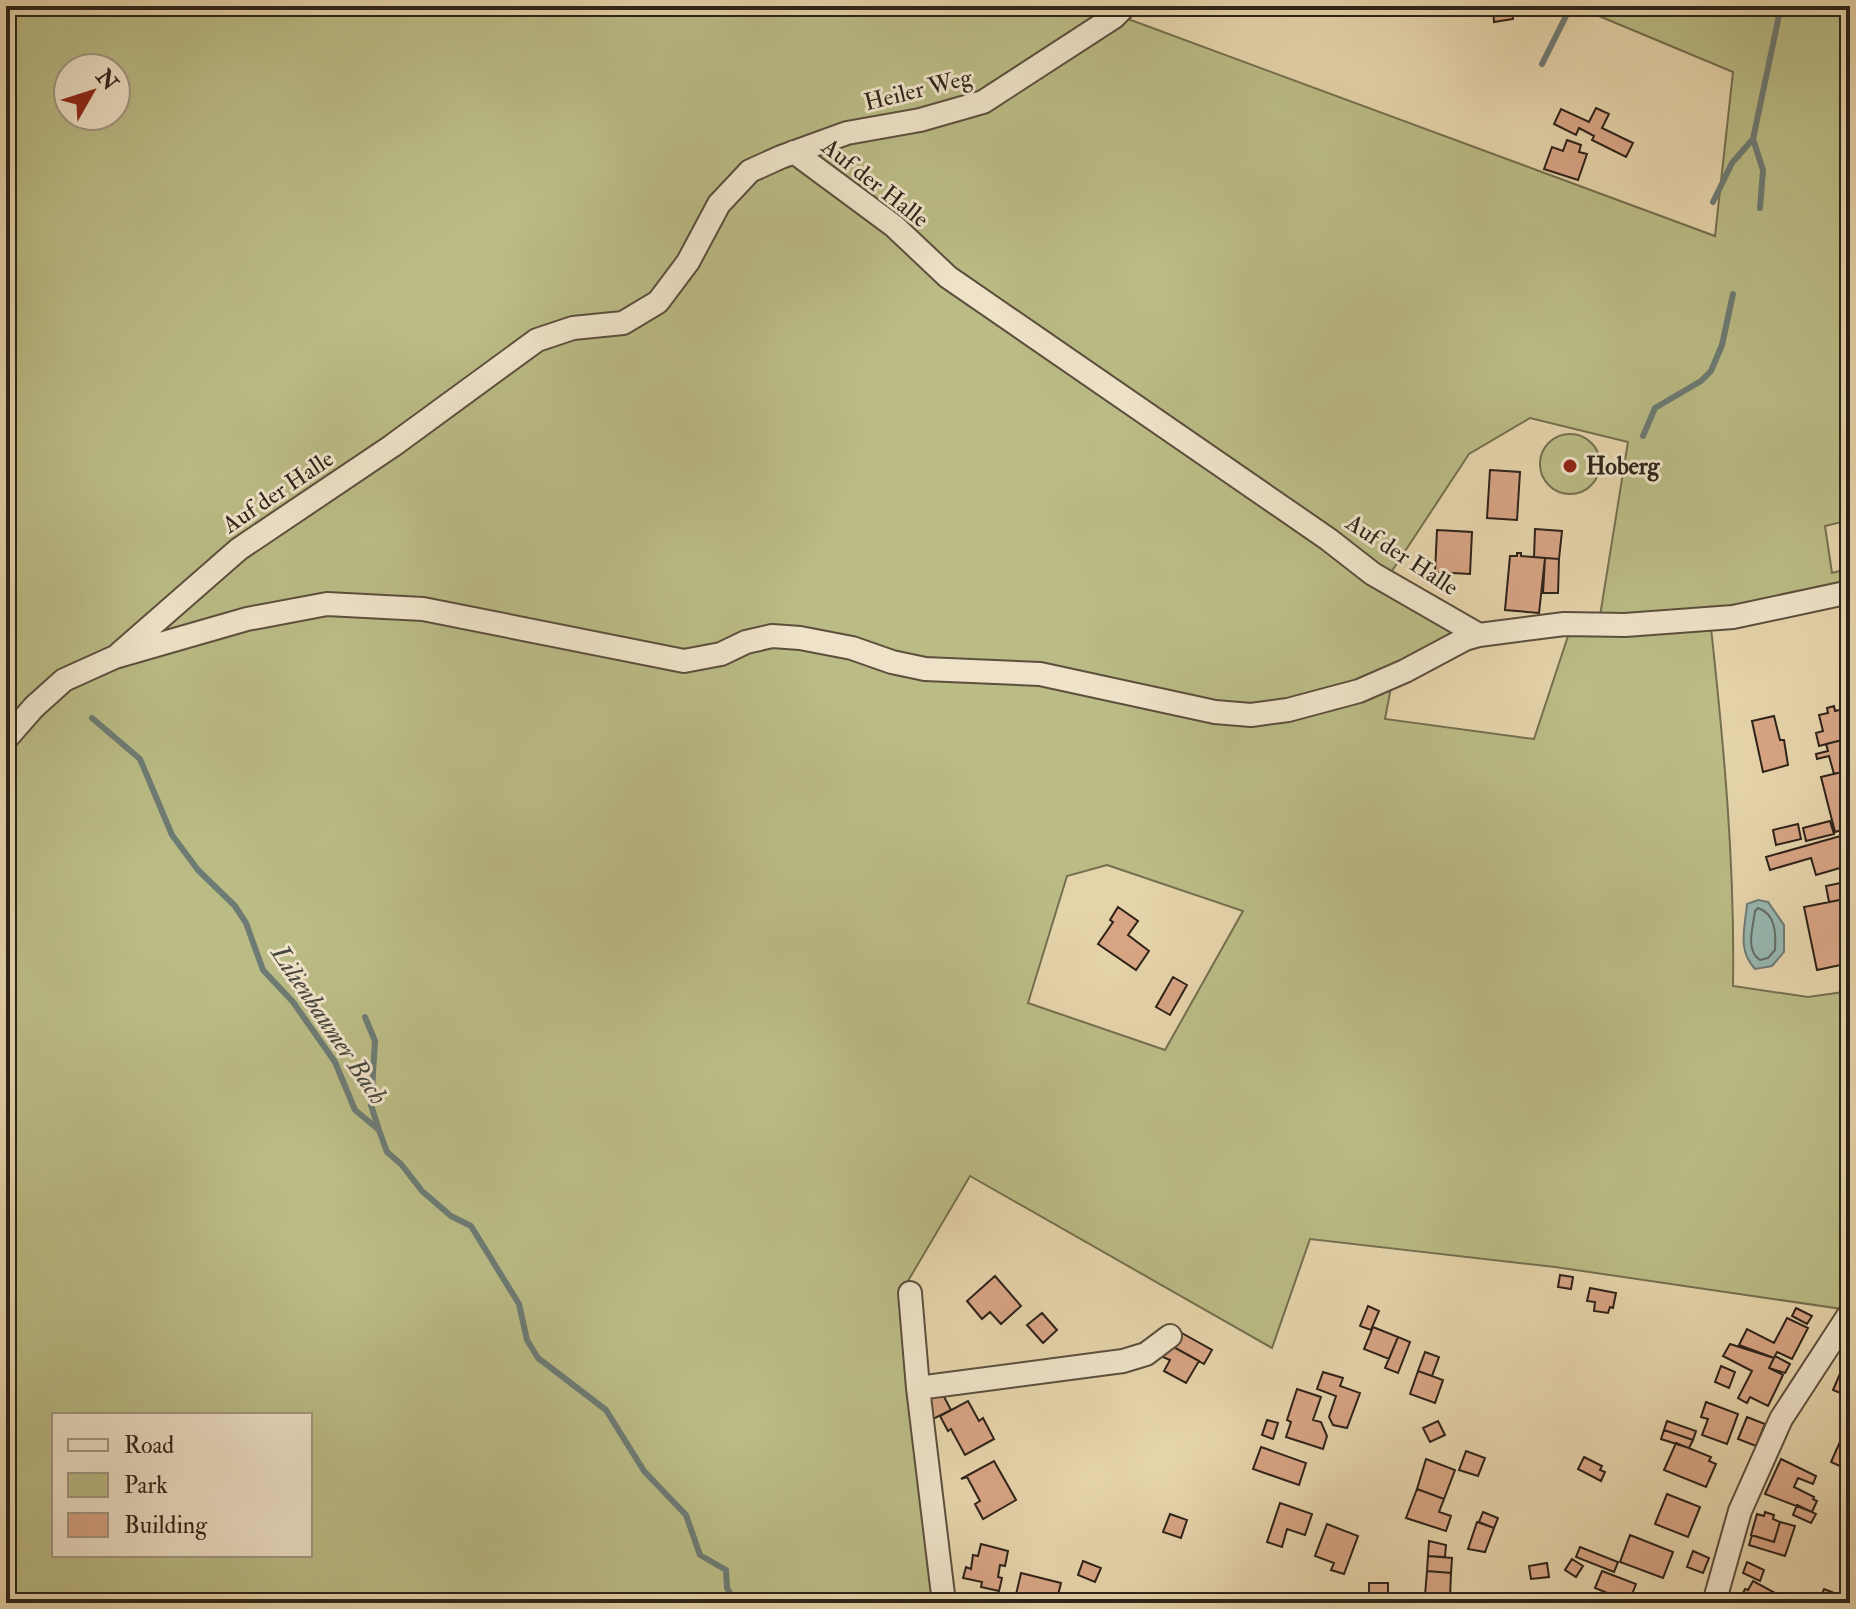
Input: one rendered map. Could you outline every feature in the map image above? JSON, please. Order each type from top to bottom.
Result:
[{"type":"street","name":"Heiler Weg","points":[[794,152],[847,133],[920,120],[983,102],[1114,17],[1125,6]]},
{"type":"street","name":"Auf der Halle","points":[[115,657],[239,549],[392,446],[537,340],[573,328],[623,323],[658,302],[688,262],[719,204],[750,171],[794,152],[894,226],[960,285],[1328,539],[1373,574],[1479,635]]},
{"type":"street","name":"Auf der Halle","points":[[6,739],[34,707],[64,680],[115,657],[247,619],[327,604],[423,609],[684,661],[721,654],[746,642],[772,636],[800,638],[852,648],[925,669],[1040,674],[1215,712],[1251,715],[1288,710],[1359,691],[1479,635],[1564,624],[1625,625],[1733,617],[1850,592]]},
{"type":"street","points":[[910,1293],[918,1388],[944,1603]]},
{"type":"street","points":[[1714,1603],[1740,1511],[1781,1419],[1850,1313]]},
{"type":"street","points":[[918,1388],[1123,1361],[1146,1354],[1170,1336]]},
{"type":"green space","points":[[6,6],[1122,6],[1120,16],[1715,236],[1733,72],[1575,6],[1850,6],[1850,520],[1825,526],[1832,573],[1850,568],[1850,589],[1797,602],[1599,622],[1628,442],[1530,418],[1469,454],[1388,577],[1451,624],[1455,638],[1408,665],[1241,717],[1392,682],[1385,719],[1534,739],[1571,627],[1711,628],[1728,807],[1733,986],[1808,997],[1844,992],[1847,1016],[1850,1016],[1849,1310],[1555,1267],[1310,1239],[1272,1348],[970,1176],[905,1286],[941,1603],[6,1603]],"holes":[[[1107,865],[1243,911],[1165,1050],[1028,1003],[1067,876]]]},
{"type":"green space","name":"Hoberg","points":[[1570,434],[1582,436],[1591,443],[1598,452],[1598,476],[1591,485],[1582,492],[1570,494],[1558,492],[1549,485],[1542,476],[1540,464],[1542,452],[1549,443],[1558,436]]},
{"type":"water","points":[[1758,900],[1768,902],[1784,925],[1784,952],[1772,966],[1755,969],[1746,954],[1744,938],[1747,904]]},
{"type":"building","points":[[1512,6],[1513,19],[1494,22],[1493,7]]},
{"type":"building","points":[[1596,108],[1609,114],[1602,128],[1633,143],[1626,157],[1592,140],[1594,136],[1579,128],[1576,135],[1554,124],[1561,109],[1589,122]]},
{"type":"building","points":[[1567,140],[1581,145],[1579,152],[1587,154],[1578,180],[1544,169],[1552,147],[1563,151]]},
{"type":"building","points":[[1490,470],[1520,472],[1517,520],[1487,518]]},
{"type":"building","points":[[1535,529],[1562,531],[1559,559],[1534,557]]},
{"type":"building","points":[[1437,530],[1472,532],[1470,574],[1435,572]]},
{"type":"building","points":[[1517,553],[1545,558],[1539,613],[1505,610],[1510,556],[1517,556]]},
{"type":"building","points":[[1545,558],[1559,559],[1558,593],[1543,593]]},
{"type":"building","points":[[1834,706],[1835,711],[1848,708],[1850,738],[1819,746],[1816,733],[1823,731],[1819,715],[1828,713],[1827,708]]},
{"type":"building","points":[[1774,716],[1780,740],[1784,740],[1788,765],[1763,772],[1752,721]]},
{"type":"building","points":[[1850,738],[1850,770],[1834,774],[1829,756],[1817,759],[1816,754],[1828,751],[1826,744]]},
{"type":"building","points":[[1850,770],[1850,828],[1835,832],[1821,777]]},
{"type":"building","points":[[1830,821],[1834,834],[1806,841],[1803,828]]},
{"type":"building","points":[[1798,824],[1801,839],[1776,845],[1773,830]]},
{"type":"building","points":[[1844,835],[1850,865],[1816,875],[1811,858],[1770,870],[1766,857]]},
{"type":"building","points":[[1850,881],[1850,898],[1829,902],[1826,886]]},
{"type":"building","points":[[1850,898],[1850,963],[1817,970],[1804,907]]},
{"type":"building","points":[[1118,907],[1138,921],[1128,935],[1149,951],[1136,970],[1098,944],[1113,922],[1110,920]]},
{"type":"building","points":[[1173,977],[1187,985],[1170,1015],[1156,1007]]},
{"type":"building","points":[[1560,1275],[1573,1277],[1571,1289],[1558,1287]]},
{"type":"building","points":[[995,1276],[1021,1306],[1001,1324],[990,1312],[982,1319],[967,1301]]},
{"type":"building","points":[[1590,1288],[1616,1293],[1613,1308],[1610,1307],[1608,1313],[1594,1311],[1595,1302],[1587,1301]]},
{"type":"building","points":[[1368,1306],[1379,1311],[1371,1330],[1360,1326]]},
{"type":"building","points":[[1796,1308],[1812,1316],[1807,1324],[1792,1316]]},
{"type":"building","points":[[1042,1313],[1057,1330],[1043,1343],[1027,1325]]},
{"type":"building","points":[[1787,1318],[1808,1328],[1792,1359],[1777,1352],[1774,1358],[1739,1345],[1747,1329],[1774,1343]]},
{"type":"building","points":[[1373,1327],[1398,1337],[1389,1359],[1364,1349]]},
{"type":"building","points":[[1180,1332],[1212,1350],[1204,1364],[1172,1346]]},
{"type":"building","points":[[1398,1337],[1410,1342],[1398,1373],[1385,1368]]},
{"type":"building","points":[[1730,1344],[1774,1358],[1769,1368],[1783,1375],[1768,1406],[1750,1397],[1747,1403],[1738,1398],[1752,1371],[1723,1356]]},
{"type":"building","points":[[1170,1345],[1199,1361],[1186,1383],[1164,1371],[1170,1360],[1163,1357]]},
{"type":"building","points":[[1425,1352],[1439,1357],[1432,1376],[1418,1371]]},
{"type":"building","points":[[1775,1356],[1790,1364],[1785,1373],[1769,1368]]},
{"type":"building","points":[[1845,1362],[1850,1364],[1850,1397],[1833,1390]]},
{"type":"building","points":[[1721,1366],[1735,1372],[1729,1388],[1715,1382]]},
{"type":"building","points":[[1418,1371],[1443,1380],[1435,1403],[1410,1394]]},
{"type":"building","points":[[1323,1372],[1343,1378],[1340,1386],[1360,1393],[1347,1428],[1333,1425],[1329,1417],[1336,1396],[1317,1389]]},
{"type":"building","points":[[1297,1389],[1321,1397],[1313,1420],[1321,1422],[1327,1436],[1323,1449],[1286,1437],[1291,1422],[1287,1420]]},
{"type":"building","points":[[941,1391],[951,1410],[933,1419],[923,1401]]},
{"type":"building","points":[[968,1401],[979,1421],[983,1418],[994,1439],[965,1455],[940,1416]]},
{"type":"building","points":[[1706,1402],[1738,1414],[1727,1444],[1702,1435],[1708,1419],[1701,1417]]},
{"type":"building","points":[[1747,1417],[1765,1424],[1756,1446],[1738,1439]]},
{"type":"building","points":[[1267,1420],[1278,1423],[1273,1439],[1262,1435]]},
{"type":"building","points":[[1438,1421],[1445,1435],[1430,1442],[1423,1428]]},
{"type":"building","points":[[1667,1421],[1696,1431],[1693,1440],[1664,1430]]},
{"type":"building","points":[[1846,1428],[1850,1430],[1850,1455],[1844,1468],[1831,1462]]},
{"type":"building","points":[[1664,1430],[1693,1440],[1689,1448],[1661,1439]]},
{"type":"building","points":[[1676,1443],[1711,1457],[1709,1461],[1716,1464],[1706,1487],[1664,1470]]},
{"type":"building","points":[[1261,1447],[1306,1463],[1299,1485],[1253,1469]]},
{"type":"building","points":[[1466,1451],[1485,1458],[1478,1476],[1459,1470]]},
{"type":"building","points":[[1584,1457],[1602,1466],[1600,1470],[1605,1472],[1601,1481],[1578,1469]]},
{"type":"building","points":[[1426,1459],[1455,1470],[1444,1499],[1417,1489]]},
{"type":"building","points":[[1781,1459],[1816,1476],[1813,1484],[1798,1478],[1794,1487],[1817,1501],[1812,1512],[1765,1494]]},
{"type":"building","points":[[994,1461],[1016,1500],[983,1519],[975,1504],[980,1501],[967,1477],[961,1479]]},
{"type":"building","points":[[1417,1489],[1444,1499],[1439,1512],[1451,1516],[1446,1531],[1406,1518]]},
{"type":"building","points":[[1667,1494],[1700,1507],[1688,1537],[1655,1524]]},
{"type":"building","points":[[1280,1503],[1312,1514],[1305,1535],[1287,1529],[1282,1547],[1267,1542]]},
{"type":"building","points":[[1797,1505],[1816,1514],[1811,1523],[1793,1515]]},
{"type":"building","points":[[1483,1512],[1498,1518],[1494,1528],[1479,1522]]},
{"type":"building","points":[[1765,1512],[1774,1515],[1773,1519],[1780,1522],[1774,1542],[1751,1535],[1757,1514],[1764,1516]]},
{"type":"building","points":[[1170,1514],[1187,1520],[1181,1538],[1163,1532]]},
{"type":"building","points":[[1477,1522],[1494,1528],[1485,1552],[1468,1549]]},
{"type":"building","points":[[1780,1522],[1795,1526],[1785,1556],[1749,1545],[1752,1535],[1774,1542]]},
{"type":"building","points":[[1327,1524],[1358,1536],[1344,1574],[1331,1570],[1334,1563],[1315,1556]]},
{"type":"building","points":[[1630,1535],[1673,1552],[1663,1578],[1620,1562]]},
{"type":"building","points":[[1429,1541],[1446,1545],[1445,1557],[1428,1556]]},
{"type":"building","points":[[981,1544],[1008,1551],[1005,1566],[1000,1565],[998,1577],[1002,1578],[999,1591],[981,1587],[982,1582],[963,1578],[966,1567],[971,1569],[973,1555],[978,1556]]},
{"type":"building","points":[[1580,1547],[1618,1562],[1614,1572],[1576,1557]]},
{"type":"building","points":[[1693,1551],[1709,1558],[1703,1573],[1687,1567]]},
{"type":"building","points":[[1428,1556],[1452,1558],[1451,1573],[1427,1571]]},
{"type":"building","points":[[1572,1559],[1583,1566],[1576,1577],[1565,1570]]},
{"type":"building","points":[[1083,1561],[1101,1568],[1095,1582],[1078,1575]]},
{"type":"building","points":[[1747,1562],[1764,1570],[1760,1581],[1743,1573]]},
{"type":"building","points":[[1547,1563],[1549,1577],[1531,1579],[1529,1566]]},
{"type":"building","points":[[1427,1571],[1451,1573],[1450,1597],[1425,1595]]},
{"type":"building","points":[[1602,1571],[1636,1584],[1629,1602],[1595,1588]]},
{"type":"building","points":[[1021,1573],[1061,1583],[1056,1603],[1014,1603]]},
{"type":"building","points":[[1753,1581],[1779,1595],[1775,1603],[1738,1603]]},
{"type":"building","points":[[1369,1583],[1388,1583],[1388,1596],[1369,1596]]},
{"type":"building","points":[[1824,1589],[1837,1594],[1834,1603],[1819,1601]]},
{"type":"building","points":[[1385,1595],[1385,1603],[1361,1603],[1361,1596]]},
{"type":"waterway","points":[[1542,64],[1571,6]]},
{"type":"waterway","points":[[1713,202],[1732,163],[1753,139],[1781,6]]},
{"type":"waterway","points":[[1753,139],[1763,170],[1760,208]]},
{"type":"waterway","points":[[1643,436],[1655,408],[1701,381],[1711,371],[1722,345],[1733,294]]},
{"type":"waterway","name":"Lilienbaumer Bach","points":[[92,718],[140,759],[172,835],[198,870],[235,906],[246,923],[263,970],[293,1002],[335,1062],[355,1110],[379,1130],[387,1152],[401,1164],[422,1191],[451,1216],[471,1226],[519,1304],[527,1340],[538,1358],[606,1410],[644,1471],[686,1515],[700,1555],[726,1570],[727,1588],[736,1603]]},
{"type":"waterway","points":[[365,1017],[375,1041],[371,1105],[379,1130]]},
{"type":"place","name":"Hoberg","points":[[1570,466]]}]
